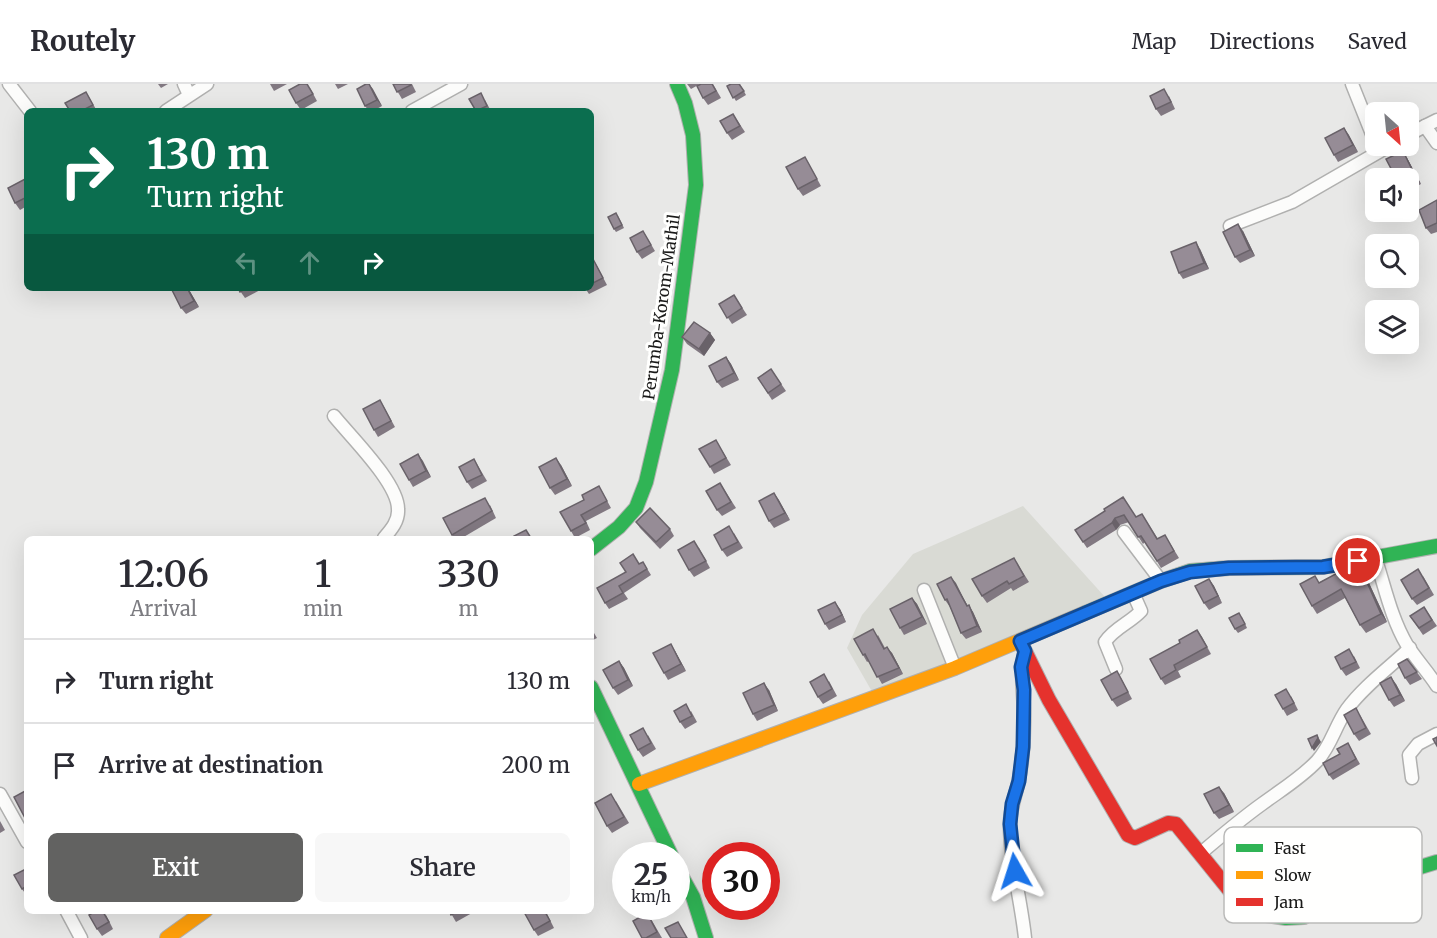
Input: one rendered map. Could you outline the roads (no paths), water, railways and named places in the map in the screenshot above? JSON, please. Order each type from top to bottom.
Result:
[{"type":"street","points":[[9,84],[28,108]]},
{"type":"street","points":[[169,108],[186,89],[207,84]]},
{"type":"street","points":[[417,108],[461,84]]},
{"type":"street","name":"Perumba-Korom-Mathil","points":[[594,547],[619,527],[636,508],[646,482],[672,370],[696,185],[693,135],[685,103],[677,84]]},
{"type":"street","points":[[1352,84],[1365,113]]},
{"type":"street","points":[[1419,129],[1437,120]]},
{"type":"street","points":[[1425,126],[1437,143]]},
{"type":"street","points":[[1230,226],[1292,202],[1366,156]]},
{"type":"street","points":[[334,416],[381,471],[393,493],[399,509],[396,524],[386,536]]},
{"type":"street","points":[[1124,532],[1161,581]]},
{"type":"street","points":[[639,784],[955,668],[1022,646],[1133,593],[1190,572],[1229,568],[1323,567],[1437,546]]},
{"type":"street","points":[[1375,557],[1391,610],[1410,648],[1437,686]]},
{"type":"street","points":[[924,591],[955,668]]},
{"type":"street","points":[[1116,669],[1105,642],[1110,634],[1135,618],[1141,611],[1133,593]]},
{"type":"street","points":[[1022,646],[1049,700],[1128,835],[1135,838],[1168,823],[1176,824],[1224,883]]},
{"type":"street","points":[[1022,646],[1023,747],[1010,824],[1025,938]]},
{"type":"street","points":[[1232,827],[1318,760],[1329,746],[1336,726],[1348,707],[1368,685],[1410,648]]},
{"type":"street","points":[[594,693],[665,842]]},
{"type":"street","points":[[1412,778],[1409,755],[1418,744],[1437,734]]},
{"type":"street","points":[[0,794],[24,837]]},
{"type":"street","points":[[1200,853],[1224,834]]},
{"type":"street","points":[[1422,867],[1437,862]]},
{"type":"street","points":[[690,892],[706,938]]},
{"type":"street","points":[[68,914],[81,938]]},
{"type":"street","points":[[167,938],[200,914]]}]
